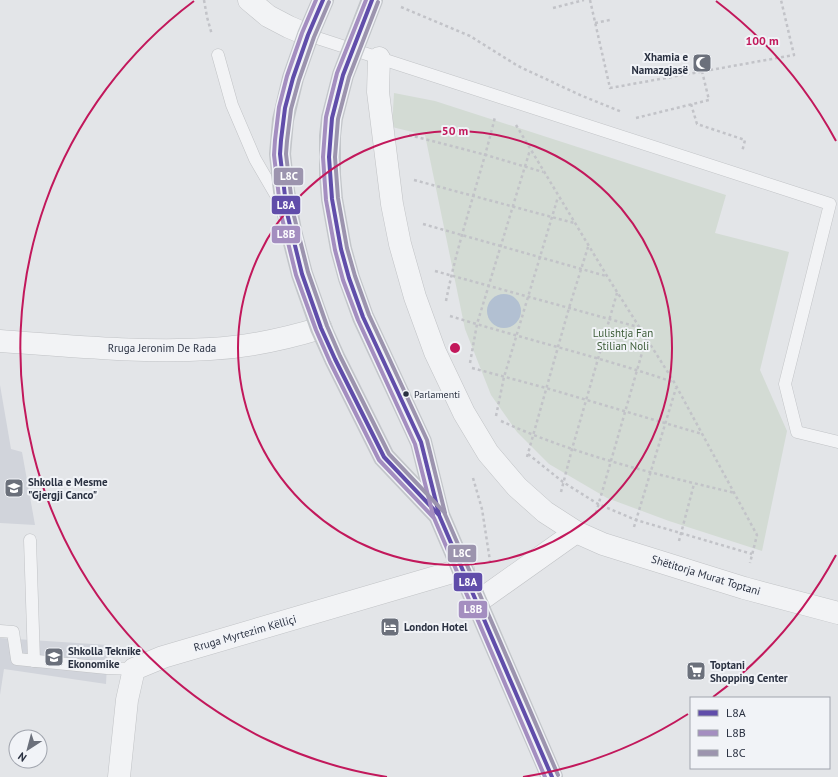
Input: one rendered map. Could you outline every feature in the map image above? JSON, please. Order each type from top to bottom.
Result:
[{"type":"main road","points":[[323,0],[308,35],[289,92],[282,127],[280,154],[287,213],[302,274],[321,328],[384,457],[439,515]]},
{"type":"main road","points":[[372,0],[352,50],[336,98],[330,136],[330,175],[332,199],[335,222],[344,264],[363,317],[421,442],[439,515],[552,777]]},
{"type":"street","points":[[249,0],[268,16],[308,35]]},
{"type":"street","name":"Shëtitorja Murat Toptani","points":[[379,58],[378,92],[388,174],[394,215],[405,263],[418,305],[436,352],[464,413],[488,454],[517,487],[545,512],[582,535],[603,544],[744,588],[838,614]]},
{"type":"street","name":"Rruga Jeronim De Rada","points":[[0,341],[128,350],[211,349],[284,339],[321,328]]},
{"type":"street","points":[[476,603],[582,535]]},
{"type":"street","name":"Rruga Myrtezim Këlliçi","points":[[134,669],[170,655],[463,569]]},
{"type":"street","points":[[119,777],[127,700],[134,669]]},
{"type":"lane","points":[[308,35],[830,204],[785,384],[797,432],[838,442]]},
{"type":"lane","points":[[218,55],[232,105],[255,159],[287,213]]},
{"type":"lane","points":[[30,540],[34,661]]},
{"type":"lane","points":[[0,631],[13,632],[17,659],[107,668],[134,669]]},
{"type":"path","points":[[204,0],[207,17],[218,55]]},
{"type":"path","points":[[553,8],[584,0]]},
{"type":"path","points":[[590,0],[610,88],[794,55],[781,0]]},
{"type":"path","points":[[401,7],[470,36],[518,66],[580,95],[643,121]]},
{"type":"path","points":[[595,23],[610,20]]},
{"type":"path","points":[[636,118],[709,100],[700,63]]},
{"type":"path","points":[[499,97],[588,246],[674,382],[757,535],[744,588]]},
{"type":"path","points":[[444,313],[451,275],[486,155],[499,97]]},
{"type":"path","points":[[691,104],[697,124],[745,140],[741,154]]},
{"type":"path","points":[[383,128],[486,155],[543,172]]},
{"type":"path","points":[[530,150],[477,324],[468,367],[703,434]]},
{"type":"path","points":[[388,174],[574,223]]},
{"type":"path","points":[[496,419],[504,377],[558,197]]},
{"type":"path","points":[[394,215],[462,236],[607,276]]},
{"type":"path","points":[[534,436],[546,388],[588,246]]},
{"type":"path","points":[[405,263],[638,327]]},
{"type":"path","points":[[554,518],[617,292]]},
{"type":"path","points":[[418,305],[477,324],[674,382]]},
{"type":"path","points":[[582,535],[598,504],[646,339]]},
{"type":"path","points":[[627,551],[676,387]]},
{"type":"path","points":[[460,405],[534,436],[572,449],[650,472],[735,494]]},
{"type":"path","points":[[528,454],[564,482],[598,504],[636,520],[752,554]]},
{"type":"path","points":[[673,566],[694,484]]},
{"type":"shaded area","name":"Shkolla e Mesme \"Gjergji Canco\"","points":[[0,385],[11,449],[22,452],[35,525],[0,523]]},
{"type":"shaded area","name":"Shkolla Teknike Ekonomike","points":[[0,638],[108,645],[106,684],[4,669],[0,695]]},
{"type":"green space","name":"Lulishtja Fan Stilian Noli","points":[[394,93],[435,101],[726,195],[715,233],[789,252],[760,370],[787,431],[762,551],[669,521],[607,498],[549,464],[517,432],[491,395],[465,329],[425,135],[392,127]]},
{"type":"water","points":[[504,294],[516,299],[521,311],[516,323],[504,328],[492,323],[487,311],[492,299]]},
{"type":"transit line","name":"L8B","points":[[316,0],[302,33],[287,76],[279,107],[275,140],[274,155],[281,214],[296,275],[316,330],[330,362],[379,460],[434,518],[545,777]]},
{"type":"transit line","name":"L8A","points":[[323,0],[308,35],[293,78],[285,108],[281,140],[280,154],[287,213],[302,274],[321,328],[384,457],[439,515],[552,777]]},
{"type":"transit line","name":"L8B","points":[[366,0],[337,73],[326,117],[323,157],[326,200],[335,250],[343,280],[358,320],[415,444],[433,515]]},
{"type":"transit line","name":"L8A","points":[[372,0],[343,75],[332,118],[329,157],[332,199],[341,249],[349,278],[363,317],[421,442],[439,514]]},
{"type":"transit line","name":"L8C","points":[[329,2],[314,37],[299,80],[291,109],[287,141],[286,154],[293,212],[308,272],[327,326],[340,356],[389,454],[444,512],[558,775]]},
{"type":"transit line","name":"L8C","points":[[378,2],[349,77],[338,119],[335,157],[338,198],[347,248],[355,276],[369,315],[427,440],[445,513]]},
{"type":"place","name":"Xhamia e Namazgjasë","points":[[702,63]]},
{"type":"place","name":"Parlamenti","points":[[406,394]]},
{"type":"place","name":"Shkolla e Mesme \"Gjergji Canco\"","points":[[14,488]]},
{"type":"place","name":"London Hotel","points":[[390,627]]},
{"type":"place","name":"Shkolla Teknike Ekonomike","points":[[54,657]]},
{"type":"place","name":"Toptani Shopping Center","points":[[696,671]]}]
